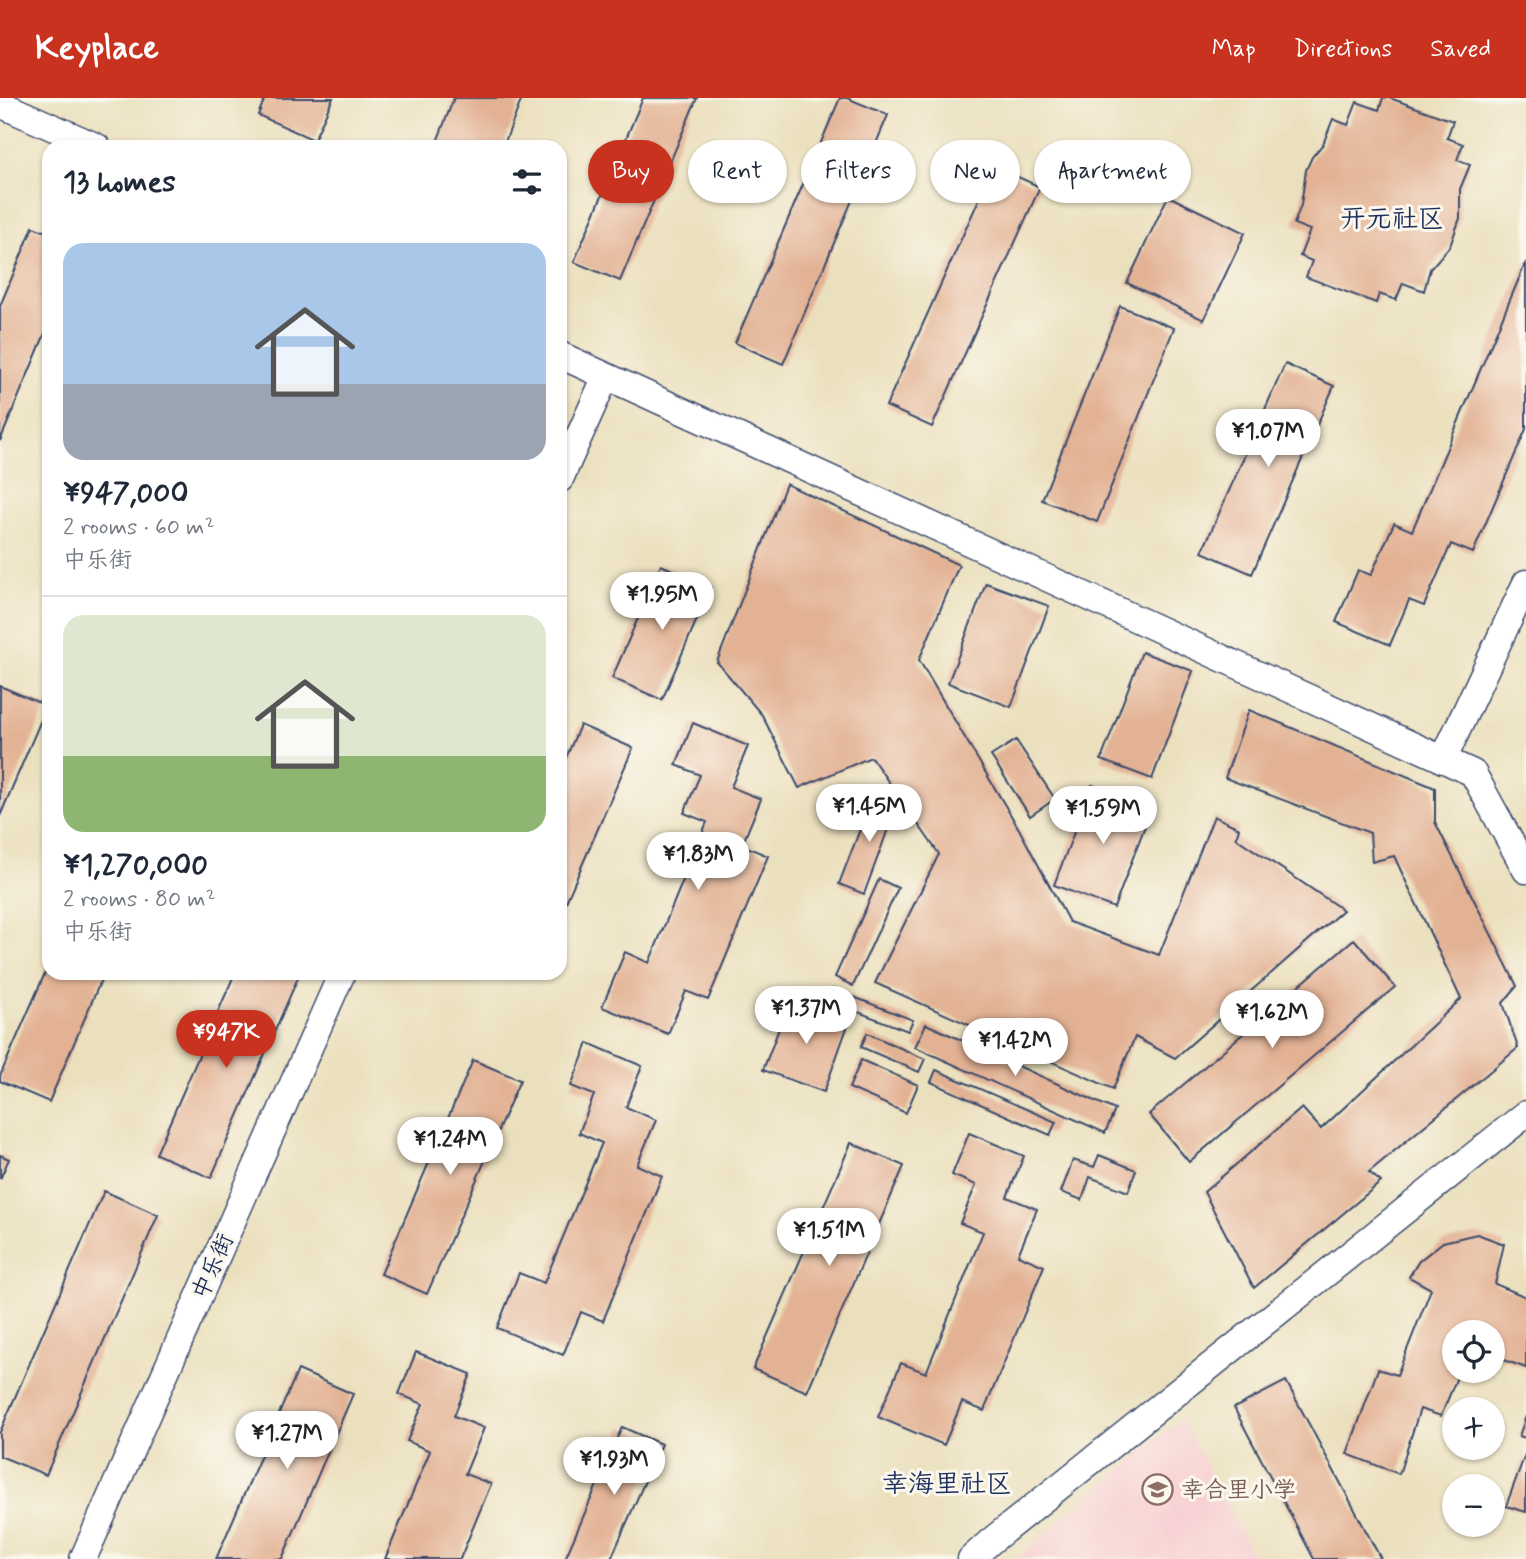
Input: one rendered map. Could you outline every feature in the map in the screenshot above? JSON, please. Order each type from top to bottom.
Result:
[{"type":"street","points":[[0,104],[81,140]]},
{"type":"street","points":[[567,358],[1473,773],[1526,870]]},
{"type":"street","points":[[567,463],[606,376]]},
{"type":"street","points":[[1443,760],[1526,583]]},
{"type":"street","name":"中乐街","points":[[83,1559],[339,980]]},
{"type":"street","points":[[971,1559],[1526,1114]]},
{"type":"shaded area","name":"幸合里小学","points":[[1181,1418],[1255,1559],[1016,1559]]},
{"type":"building","points":[[265,98],[333,98],[314,140],[258,115]]},
{"type":"building","points":[[454,98],[522,98],[506,140],[438,140]]},
{"type":"building","points":[[643,98],[697,98],[674,153],[674,140],[625,140]]},
{"type":"building","points":[[840,98],[847,98],[888,115],[877,140],[822,140]]},
{"type":"building","points":[[1383,98],[1390,98],[1453,121],[1447,138],[1463,144],[1457,160],[1470,165],[1460,189],[1460,218],[1450,246],[1430,269],[1424,291],[1403,283],[1396,300],[1379,294],[1376,303],[1306,277],[1312,261],[1300,256],[1310,230],[1294,224],[1301,205],[1306,170],[1323,144],[1333,119],[1348,125],[1357,102],[1379,110]]},
{"type":"building","points":[[1020,178],[1034,184],[1034,200],[932,427],[886,406],[977,203],[1020,203]]},
{"type":"building","points":[[801,189],[801,203],[851,203],[783,364],[735,343]]},
{"type":"building","points":[[599,203],[653,203],[620,281],[574,262]]},
{"type":"building","points":[[1165,203],[1183,203],[1245,233],[1204,320],[1127,283]]},
{"type":"building","points":[[33,227],[42,230],[42,341],[0,441],[0,306]]},
{"type":"building","points":[[1526,262],[1526,429],[1473,553],[1451,544],[1424,606],[1409,600],[1390,645],[1336,622],[1358,570],[1371,575],[1394,523],[1412,531]]},
{"type":"building","points":[[1120,306],[1174,328],[1097,522],[1042,500]]},
{"type":"building","points":[[1285,364],[1334,386],[1252,574],[1202,552]]},
{"type":"building","points":[[786,484],[959,565],[919,660],[1019,829],[1069,922],[1159,955],[1214,816],[1239,828],[1236,838],[1343,910],[1175,1058],[1135,1037],[1113,1089],[875,983],[939,854],[871,757],[799,788],[762,715],[717,662]]},
{"type":"building","points":[[661,565],[711,587],[662,700],[612,678]]},
{"type":"building","points":[[986,583],[1049,606],[1011,707],[948,683]]},
{"type":"building","points":[[1142,652],[1193,671],[1152,779],[1101,760]]},
{"type":"building","points":[[0,686],[42,704],[42,718],[0,816]]},
{"type":"building","points":[[1249,710],[1435,788],[1435,822],[1517,986],[1503,1003],[1518,1048],[1369,1172],[1381,1182],[1254,1288],[1204,1192],[1302,1108],[1321,1129],[1461,999],[1394,856],[1372,862],[1370,833],[1225,778]]},
{"type":"building","points":[[693,723],[748,746],[731,787],[761,799],[742,845],[768,856],[708,1000],[686,991],[668,1034],[602,1007],[625,952],[649,963],[707,822],[684,813],[700,775],[676,765]]},
{"type":"building","points":[[580,725],[633,748],[567,900],[567,756]]},
{"type":"building","points":[[1016,740],[1055,799],[1030,816],[991,756]]},
{"type":"building","points":[[1092,785],[1152,807],[1114,908],[1054,885]]},
{"type":"building","points":[[874,793],[898,802],[864,894],[839,884]]},
{"type":"building","points":[[879,879],[898,888],[853,986],[835,977]]},
{"type":"building","points":[[1354,939],[1395,987],[1189,1162],[1149,1114]]},
{"type":"building","points":[[42,980],[101,980],[49,1102],[0,1081]]},
{"type":"building","points":[[232,980],[297,980],[211,1178],[156,1154]]},
{"type":"building","points":[[833,989],[913,1020],[908,1031],[829,1001]]},
{"type":"building","points":[[790,1000],[849,1022],[824,1092],[763,1070]]},
{"type":"building","points":[[926,1024],[1115,1110],[1105,1133],[915,1047]]},
{"type":"building","points":[[867,1033],[925,1059],[919,1072],[861,1047]]},
{"type":"building","points":[[588,1043],[642,1066],[626,1107],[656,1120],[637,1165],[662,1176],[603,1321],[581,1312],[563,1355],[497,1328],[519,1273],[544,1283],[602,1143],[579,1133],[594,1095],[571,1086]]},
{"type":"building","points":[[473,1060],[520,1080],[427,1294],[381,1274]]},
{"type":"building","points":[[861,1060],[918,1085],[906,1113],[849,1088]]},
{"type":"building","points":[[936,1070],[1056,1122],[1050,1135],[931,1082]]},
{"type":"building","points":[[969,1133],[1024,1156],[1007,1197],[1037,1209],[1018,1255],[1044,1266],[984,1411],[962,1402],[944,1445],[878,1417],[901,1363],[926,1373],[983,1232],[960,1223],[976,1185],[952,1175]]},
{"type":"building","points":[[851,1143],[904,1166],[807,1392],[753,1369]]},
{"type":"building","points":[[0,1155],[9,1159],[0,1179]]},
{"type":"building","points":[[1099,1155],[1136,1170],[1128,1192],[1090,1177],[1082,1200],[1061,1192],[1073,1160],[1094,1167]]},
{"type":"building","points":[[104,1191],[158,1215],[46,1475],[0,1456],[0,1432]]},
{"type":"building","points":[[1477,1234],[1504,1244],[1495,1284],[1526,1297],[1526,1368],[1505,1360],[1505,1320],[1442,1320],[1442,1383],[1455,1383],[1449,1397],[1442,1397],[1441,1416],[1420,1409],[1399,1474],[1347,1454],[1378,1369],[1397,1375],[1431,1289],[1409,1277],[1419,1261],[1443,1242]]},
{"type":"building","points":[[416,1352],[471,1374],[454,1416],[484,1428],[465,1474],[491,1484],[460,1559],[385,1559],[430,1451],[407,1441],[423,1404],[399,1394]]},
{"type":"building","points":[[298,1370],[353,1394],[282,1559],[216,1559]]},
{"type":"building","points":[[1286,1381],[1381,1559],[1314,1559],[1234,1408]]},
{"type":"building","points":[[1526,1416],[1526,1438],[1519,1436]]},
{"type":"building","points":[[622,1427],[661,1444],[611,1559],[565,1559]]},
{"type":"building","points":[[1526,1452],[1526,1512],[1506,1506]]},
{"type":"place","name":"幸合里小学","points":[[1158,1489]]},
{"type":"district","name":"开元社区","points":[[1392,218]]},
{"type":"district","name":"幸海里社区","points":[[947,1483]]}]
